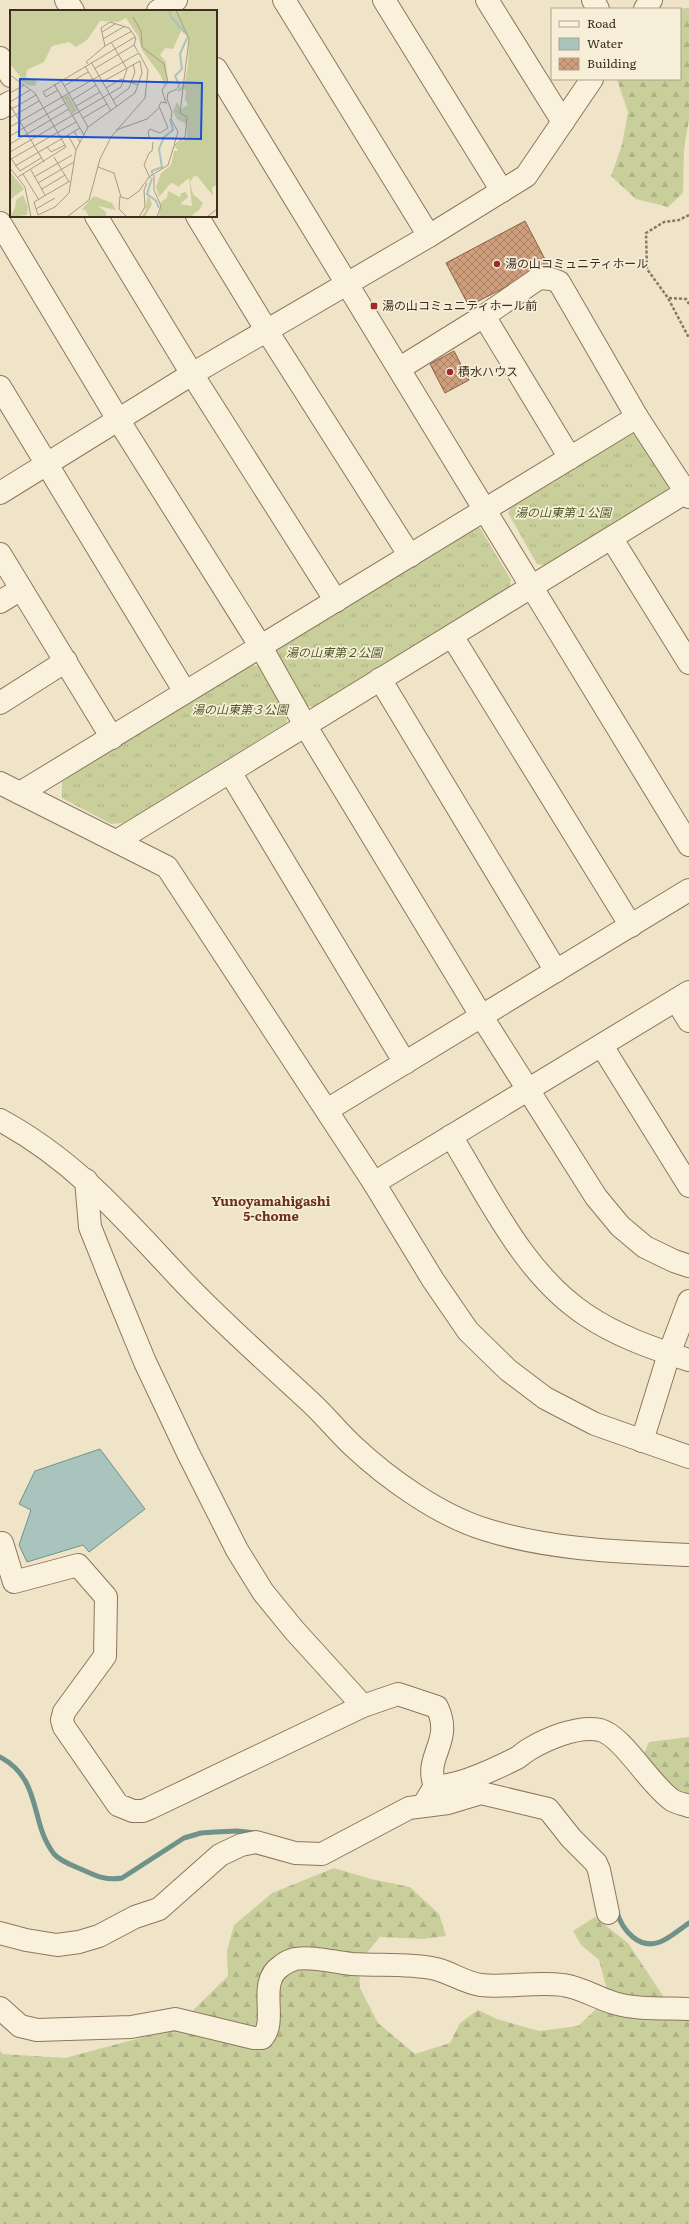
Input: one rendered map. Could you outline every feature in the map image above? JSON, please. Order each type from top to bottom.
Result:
[{"type":"street","points":[[66,0],[72,10]]},
{"type":"street","points":[[284,0],[429,236]]},
{"type":"street","points":[[384,0],[502,191]]},
{"type":"street","points":[[487,0],[563,122]]},
{"type":"street","points":[[0,58],[10,74]]},
{"type":"street","points":[[217,71],[346,284],[400,368],[689,845]]},
{"type":"street","points":[[0,494],[192,374],[429,236],[526,176],[591,80]]},
{"type":"street","points":[[0,108],[10,103]]},
{"type":"street","points":[[97,217],[192,374],[336,601]]},
{"type":"street","points":[[198,217],[410,556]]},
{"type":"street","points":[[0,223],[119,421],[261,647],[305,725],[482,1017],[596,1197],[620,1226],[646,1247],[674,1262],[689,1266]]},
{"type":"street","points":[[117,840],[532,586],[687,494],[637,417],[559,282],[551,279],[539,278],[484,316],[400,368]]},
{"type":"street","points":[[484,316],[570,458]]},
{"type":"street","points":[[0,387],[185,692]]},
{"type":"street","points":[[20,793],[637,417]]},
{"type":"street","points":[[612,539],[689,662]]},
{"type":"street","points":[[0,554],[112,738]]},
{"type":"street","points":[[0,602],[21,589]]},
{"type":"street","points":[[452,636],[631,926]]},
{"type":"street","points":[[0,703],[66,661]]},
{"type":"street","points":[[380,679],[556,971]]},
{"type":"street","points":[[230,772],[405,1063]]},
{"type":"street","points":[[0,783],[117,840],[167,867],[374,1183],[432,1280],[468,1331],[508,1370],[545,1398],[595,1424],[689,1457]]},
{"type":"street","points":[[327,1110],[689,890]]},
{"type":"street","points":[[374,1183],[527,1089],[602,1046],[682,996],[689,1021]]},
{"type":"street","points":[[602,1046],[689,1186]]},
{"type":"street","points":[[0,1120],[67,1164],[86,1180],[134,1227],[179,1277],[315,1406],[352,1445],[389,1476],[436,1508],[485,1530],[526,1540],[581,1548],[689,1555]]},
{"type":"street","points":[[451,1136],[513,1237],[537,1270],[585,1314],[612,1330],[679,1357]]},
{"type":"street","points":[[86,1180],[90,1227],[112,1282],[158,1390],[237,1550],[268,1597],[294,1630],[363,1706]]},
{"type":"street","points":[[642,1441],[679,1357],[689,1301]]},
{"type":"street","points":[[2,1543],[14,1582],[78,1565],[106,1597],[105,1656],[64,1712],[62,1720],[64,1727],[118,1805],[124,1809],[143,1811],[363,1706],[398,1694],[438,1707],[444,1719],[442,1737],[432,1765],[431,1778],[435,1786]]},
{"type":"street","points":[[435,1786],[453,1785],[516,1759],[528,1750],[568,1732],[584,1729],[600,1730],[612,1736],[658,1789],[673,1801],[689,1806]]},
{"type":"street","points":[[424,1806],[435,1786]]},
{"type":"street","points":[[0,1933],[26,1940],[57,1945],[86,1940],[99,1936],[135,1917],[159,1909],[220,1856],[241,1845],[256,1842],[295,1853],[322,1854],[409,1808],[448,1803],[481,1793],[548,1809],[571,1838],[596,1863],[599,1870],[608,1913]]},
{"type":"street","points":[[0,2008],[20,2026],[37,2030],[131,2027],[175,2019],[254,2038],[262,2038],[267,2033],[269,2025],[268,2003],[273,1974],[281,1966],[294,1960],[309,1958],[353,1964],[419,1966],[449,1972],[468,1983],[482,1985],[565,1985],[615,2003],[629,2006],[689,2009]]},
{"type":"path","points":[[689,215],[679,220],[664,222],[646,233],[648,269],[668,298],[689,338]]},
{"type":"path","points":[[668,298],[686,299],[689,304]]},
{"type":"green space","points":[[681,8],[689,8],[689,119],[684,149],[683,193],[668,207],[636,199],[611,176],[622,145],[628,112],[617,80],[681,80]]},
{"type":"green space","name":"湯の山東第１公園","points":[[627,430],[639,430],[669,480],[668,491],[549,566],[537,564],[508,513],[515,499]]},
{"type":"green space","name":"湯の山東第２公園","points":[[466,528],[480,528],[511,580],[509,589],[322,704],[313,707],[304,705],[273,653],[278,643]]},
{"type":"green space","name":"湯の山東第３公園","points":[[245,664],[259,666],[288,713],[286,723],[123,823],[111,824],[62,798],[62,778]]},
{"type":"green space","points":[[689,1737],[689,1794],[663,1783],[649,1771],[644,1754],[649,1742]]},
{"type":"green space","points":[[334,1868],[371,1879],[410,1887],[439,1914],[446,1936],[423,1939],[380,1937],[359,1962],[360,1988],[378,2023],[415,2054],[450,2043],[460,2023],[478,2010],[497,2019],[539,2031],[578,2026],[609,1997],[599,1960],[581,1945],[573,1931],[595,1917],[628,1943],[669,2005],[689,2014],[689,2224],[0,2224],[0,2051],[3,2054],[65,2058],[174,2029],[228,1976],[227,1951],[234,1925],[272,1893]]},
{"type":"water","points":[[100,1449],[145,1509],[89,1552],[83,1545],[27,1562],[19,1545],[31,1510],[19,1504],[35,1471]]},
{"type":"building","name":"湯の山コミュニティホール","points":[[525,221],[548,265],[469,306],[446,263]]},
{"type":"building","name":"積水ハウス","points":[[454,351],[469,380],[445,393],[430,364]]},
{"type":"waterway","points":[[0,1757],[14,1766],[23,1777],[34,1802],[46,1842],[54,1854],[68,1864],[102,1877],[111,1879],[122,1878],[184,1838],[201,1833],[237,1831],[257,1833]]},
{"type":"waterway","points":[[617,1912],[619,1919],[627,1932],[638,1941],[645,1943],[652,1944],[660,1942],[689,1923]]},
{"type":"place","name":"湯の山コミュニティホール","points":[[497,264]]},
{"type":"place","name":"湯の山コミュニティホール前","points":[[374,306]]},
{"type":"place","name":"積水ハウス","points":[[450,372]]},
{"type":"district","name":"Yunoyamahigashi 5-chome","points":[[271,1208]]}]
